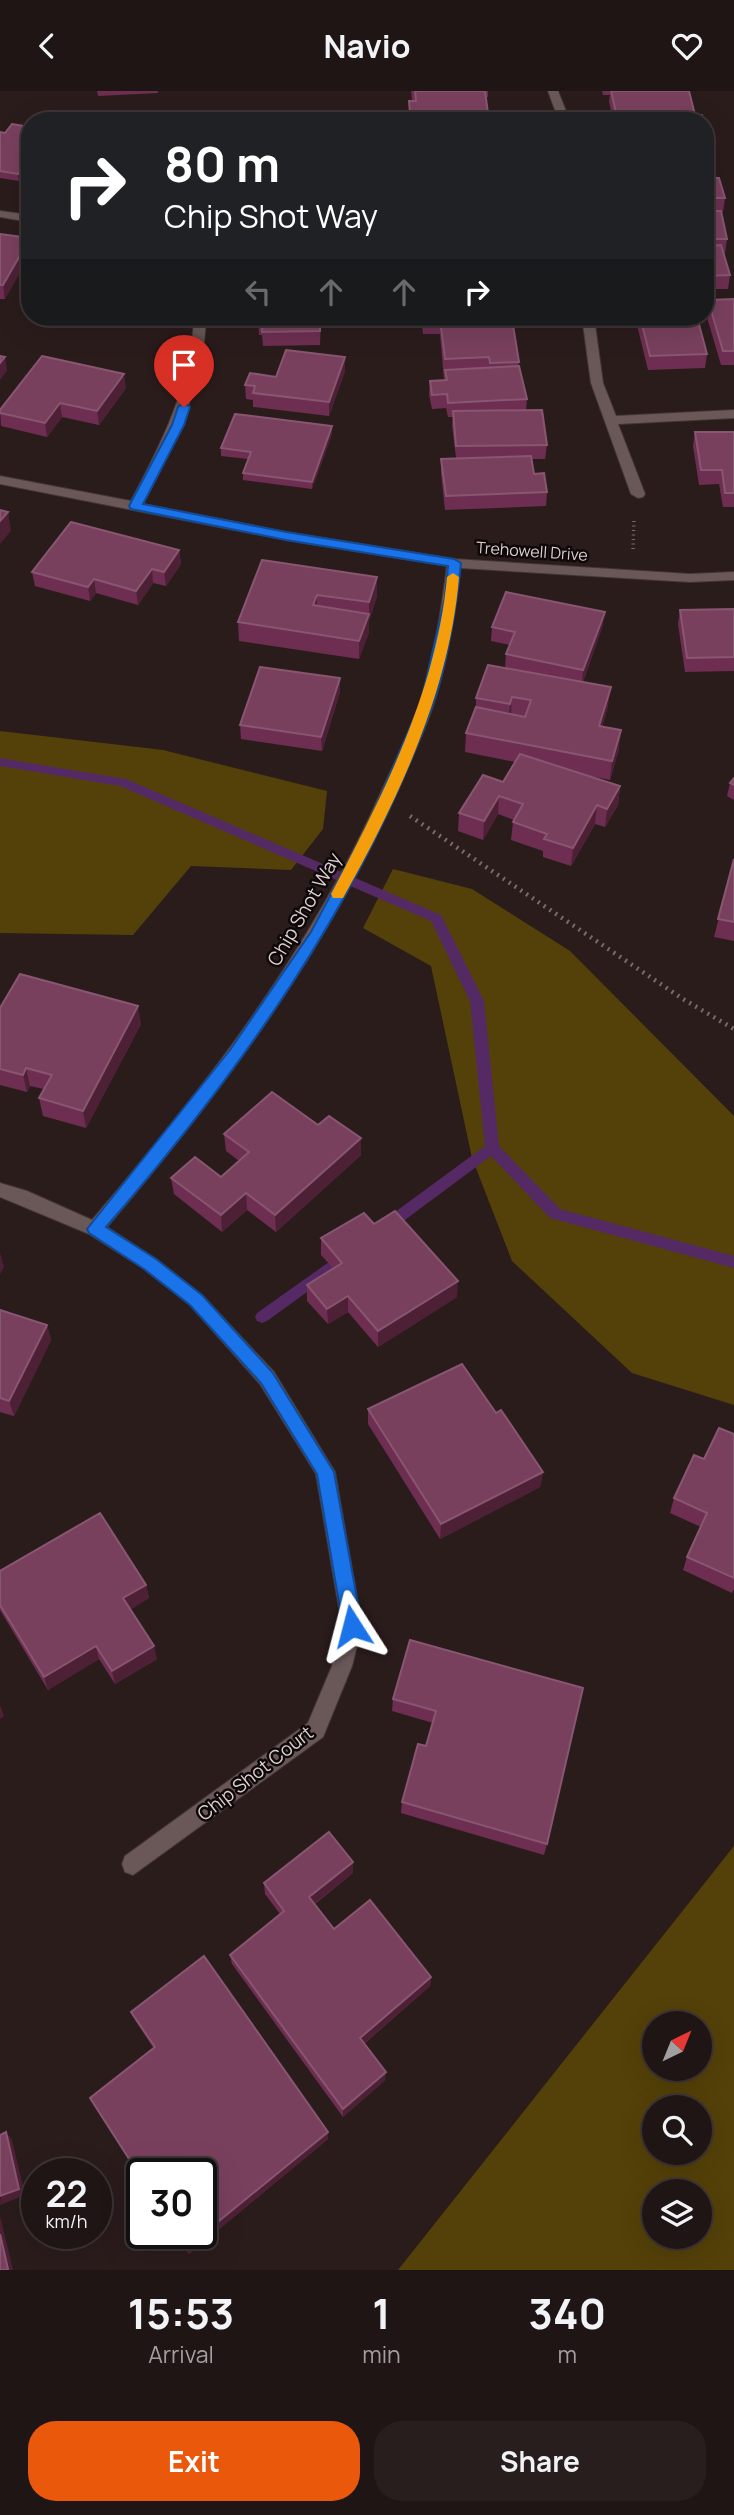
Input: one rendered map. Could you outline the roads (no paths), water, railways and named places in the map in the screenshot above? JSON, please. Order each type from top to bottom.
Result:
[{"type":"street","points":[[553,91],[561,112]]},
{"type":"street","points":[[0,214],[21,218]]},
{"type":"street","points":[[135,506],[178,425],[197,371],[200,326]]},
{"type":"street","points":[[589,326],[597,383],[638,494]]},
{"type":"street","points":[[611,420],[734,414]]},
{"type":"street","name":"Trehowell Drive","points":[[0,480],[286,536],[454,563],[690,578],[734,576]]},
{"type":"street","name":"Chip Shot Way","points":[[95,1229],[134,1184],[236,1054],[317,936],[377,821],[428,702],[451,598],[454,563]]},
{"type":"street","name":"Chip Shot Court","points":[[0,1190],[21,1196],[95,1229],[150,1264],[196,1300],[267,1378],[325,1472],[352,1626],[342,1666],[316,1730],[133,1864]]},
{"type":"waterway","points":[[0,762],[122,782],[436,918],[477,1001],[492,1148]]},
{"type":"waterway","points":[[385,1227],[492,1148]]},
{"type":"waterway","points":[[492,1148],[555,1214],[734,1262]]},
{"type":"waterway","points":[[262,1317],[346,1256]]}]
